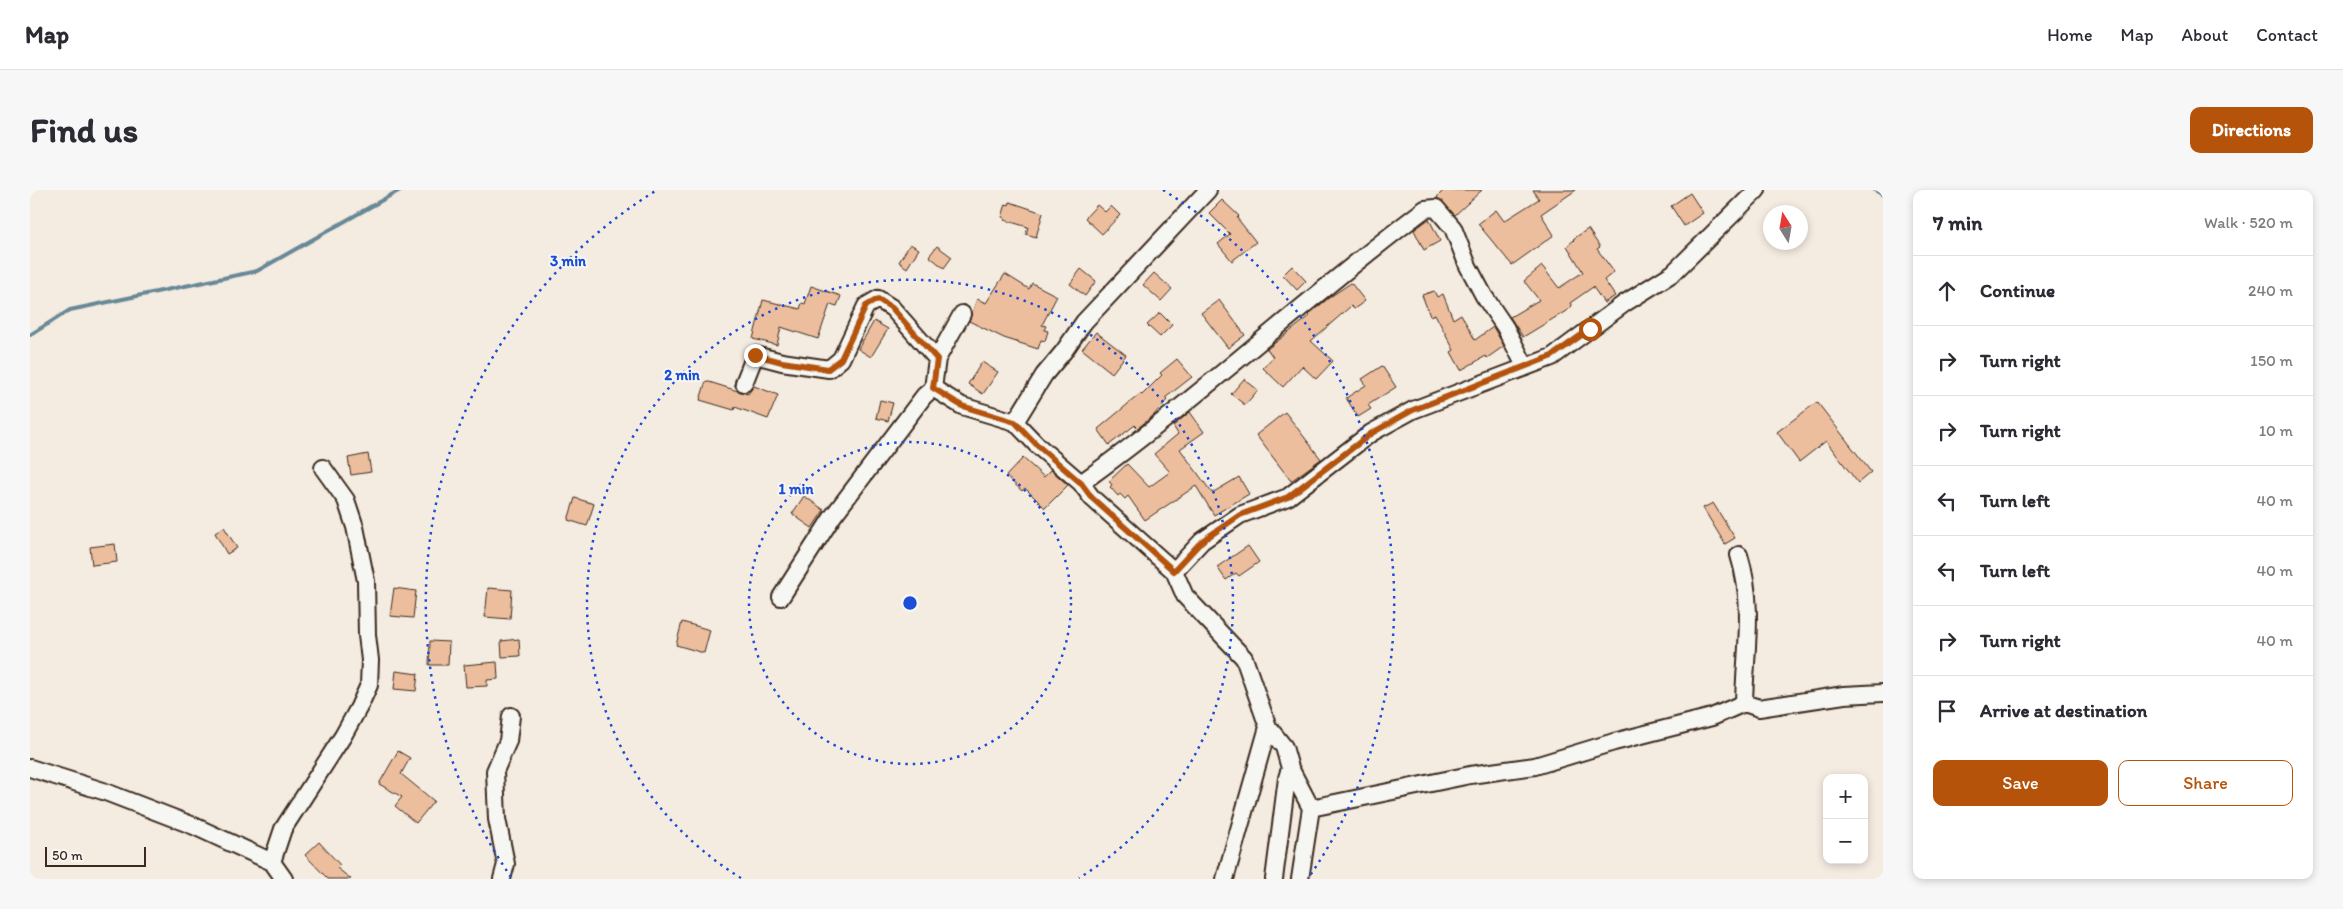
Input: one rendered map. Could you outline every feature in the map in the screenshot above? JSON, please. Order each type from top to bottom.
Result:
[{"type":"street","points":[[1015,422],[1044,376],[1084,322],[1208,190]]},
{"type":"street","points":[[1174,571],[1202,541],[1240,515],[1288,497],[1372,433],[1413,410],[1552,356],[1625,303],[1673,273],[1757,190]]},
{"type":"street","points":[[1081,483],[1143,439],[1243,354],[1425,209],[1436,208],[1450,222],[1468,266],[1484,296],[1505,327],[1525,366]]},
{"type":"street","points":[[744,383],[755,355],[782,362],[828,369],[841,359],[866,306],[878,299],[892,308],[937,359]]},
{"type":"street","points":[[781,597],[834,516],[924,396],[933,388],[937,359],[962,314]]},
{"type":"street","points":[[933,388],[962,406],[1015,422],[1038,446],[1081,483],[1092,498],[1174,571],[1185,596],[1244,658],[1268,727],[1284,746],[1290,768],[1311,808],[1300,879]]},
{"type":"street","points":[[272,862],[283,830],[339,743],[359,707],[368,685],[366,581],[355,527],[346,500],[323,468]]},
{"type":"street","points":[[1739,555],[1745,576],[1750,615],[1744,663],[1744,702]]},
{"type":"street","points":[[1311,808],[1470,775],[1535,766],[1614,742],[1712,718],[1744,702],[1760,708],[1844,695],[1883,693]]},
{"type":"street","points":[[502,879],[506,864],[497,819],[495,772],[508,741],[511,716]]},
{"type":"street","points":[[1225,879],[1268,727]]},
{"type":"street","points":[[30,768],[112,794],[194,826],[272,862],[284,879]]},
{"type":"street","points":[[1274,879],[1290,768]]},
{"type":"building","points":[[1444,190],[1482,190],[1455,215],[1437,197]]},
{"type":"building","points":[[1533,190],[1576,190],[1541,214],[1554,235],[1512,265],[1478,224],[1496,210],[1504,221],[1539,199]]},
{"type":"building","points":[[1690,193],[1703,213],[1684,226],[1671,206]]},
{"type":"building","points":[[1222,200],[1239,216],[1237,218],[1256,242],[1232,261],[1218,244],[1230,234],[1209,213]]},
{"type":"building","points":[[1010,202],[1043,213],[1036,237],[1026,234],[1028,227],[1004,220],[1005,218],[1002,217],[1006,204],[1009,205]]},
{"type":"building","points":[[1097,205],[1105,212],[1111,206],[1120,215],[1102,234],[1085,218]]},
{"type":"building","points":[[1429,219],[1440,241],[1424,250],[1414,230]]},
{"type":"building","points":[[1588,229],[1600,247],[1597,249],[1614,272],[1604,280],[1615,296],[1604,303],[1593,287],[1570,303],[1572,306],[1566,311],[1523,337],[1510,317],[1539,300],[1524,281],[1542,266],[1559,288],[1583,272],[1567,246],[1573,239]]},
{"type":"building","points":[[910,244],[919,249],[907,268],[899,262]]},
{"type":"building","points":[[937,246],[952,257],[944,268],[929,256]]},
{"type":"building","points":[[1292,266],[1306,281],[1297,290],[1283,275]]},
{"type":"building","points":[[1081,269],[1096,281],[1085,296],[1070,284]]},
{"type":"building","points":[[1154,273],[1172,289],[1161,301],[1143,285]]},
{"type":"building","points":[[1005,274],[1029,289],[1032,283],[1057,296],[1042,325],[1046,326],[1044,330],[1048,331],[1045,341],[1041,340],[1038,349],[1004,338],[969,321],[977,299],[986,303]]},
{"type":"building","points":[[1351,283],[1365,301],[1354,309],[1351,306],[1311,341],[1333,361],[1316,379],[1302,366],[1283,387],[1263,368],[1273,357],[1267,349],[1310,316],[1308,315],[1330,297]]},
{"type":"building","points":[[811,286],[841,296],[837,306],[830,304],[818,339],[781,327],[777,345],[753,339],[763,300],[800,309],[802,303],[805,304]]},
{"type":"building","points":[[1434,291],[1437,297],[1443,294],[1453,319],[1461,314],[1475,340],[1493,327],[1504,346],[1487,358],[1486,356],[1461,370],[1451,352],[1454,350],[1435,314],[1430,316],[1422,295]]},
{"type":"building","points":[[1219,300],[1245,335],[1228,348],[1201,313]]},
{"type":"building","points":[[1160,313],[1172,325],[1160,337],[1147,325]]},
{"type":"building","points":[[874,321],[888,329],[871,357],[858,349]]},
{"type":"building","points":[[1096,332],[1126,355],[1112,373],[1082,349]]},
{"type":"building","points":[[1177,359],[1192,377],[1165,398],[1167,400],[1154,415],[1138,428],[1135,425],[1109,445],[1098,429],[1140,394],[1142,395],[1162,375],[1160,373]]},
{"type":"building","points":[[982,362],[998,372],[983,394],[968,384]]},
{"type":"building","points":[[1382,366],[1396,387],[1368,405],[1371,409],[1358,417],[1346,398],[1366,385],[1362,379]]},
{"type":"building","points":[[1244,379],[1258,390],[1245,405],[1231,394]]},
{"type":"building","points":[[706,381],[748,394],[754,386],[778,395],[768,419],[735,407],[734,410],[700,400]]},
{"type":"building","points":[[880,400],[893,403],[888,421],[876,418]]},
{"type":"building","points":[[1817,402],[1871,472],[1858,483],[1826,441],[1799,462],[1777,432]]},
{"type":"building","points":[[1190,412],[1204,432],[1180,449],[1212,493],[1239,477],[1249,494],[1214,515],[1196,486],[1145,520],[1128,496],[1125,499],[1120,494],[1118,496],[1110,487],[1112,485],[1109,481],[1127,464],[1149,487],[1170,472],[1154,454],[1178,434],[1173,426]]},
{"type":"building","points":[[1285,412],[1321,459],[1291,481],[1256,435]]},
{"type":"building","points":[[368,454],[371,472],[351,475],[348,458]]},
{"type":"building","points":[[1023,458],[1044,477],[1051,470],[1068,485],[1045,508],[1025,488],[1022,491],[1006,476]]},
{"type":"building","points":[[804,496],[824,510],[812,528],[792,514]]},
{"type":"building","points":[[575,498],[594,504],[587,526],[568,520]]},
{"type":"building","points":[[1713,503],[1735,538],[1725,544],[1703,508]]},
{"type":"building","points":[[224,527],[237,548],[227,554],[215,533]]},
{"type":"building","points":[[115,544],[117,562],[92,565],[90,547]]},
{"type":"building","points":[[1248,546],[1259,562],[1239,576],[1236,573],[1226,580],[1217,567]]},
{"type":"building","points":[[394,588],[416,591],[413,618],[390,616]]},
{"type":"building","points":[[488,588],[512,590],[510,619],[485,617]]},
{"type":"building","points":[[682,622],[710,630],[704,653],[676,645]]},
{"type":"building","points":[[519,639],[520,656],[502,657],[501,641]]},
{"type":"building","points":[[430,641],[449,642],[448,665],[429,665]]},
{"type":"building","points":[[497,662],[498,679],[487,680],[487,686],[466,687],[464,665]]},
{"type":"building","points":[[396,671],[418,674],[416,691],[394,689]]},
{"type":"building","points":[[398,751],[410,758],[401,774],[434,801],[416,823],[395,806],[402,797],[379,784]]},
{"type":"building","points":[[319,842],[340,865],[337,868],[351,879],[328,879],[305,855]]},
{"type":"waterway","points":[[30,335],[70,310],[257,271],[400,190]]},
{"type":"waterway","points":[[1875,190],[1883,195]]},
{"type":"route","points":[[755,355],[782,362],[828,369],[841,359],[866,306],[878,299],[892,308],[937,359],[933,388],[962,406],[1015,422],[1038,446],[1081,483],[1092,498],[1174,571],[1202,541],[1240,515],[1288,497],[1309,479],[1372,433],[1413,410],[1465,388],[1552,356],[1590,329]]}]
